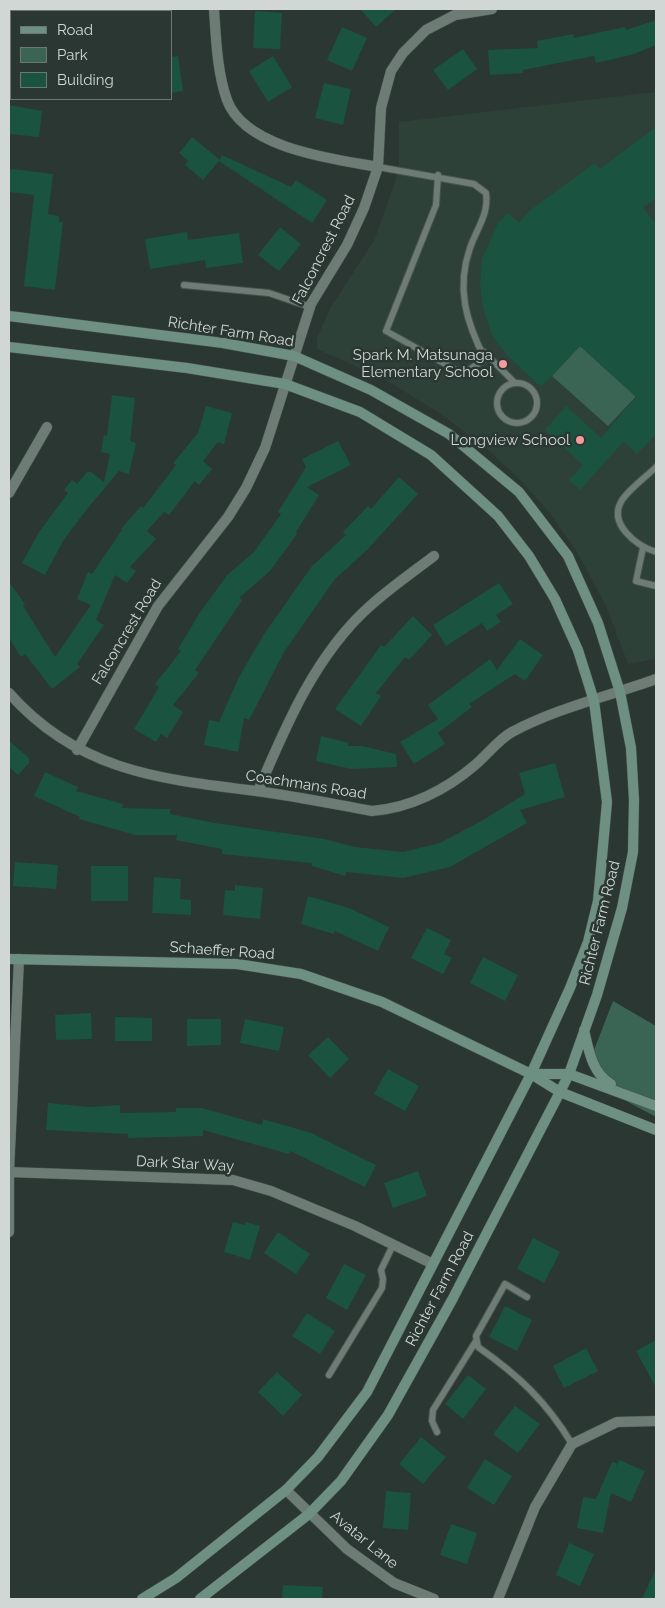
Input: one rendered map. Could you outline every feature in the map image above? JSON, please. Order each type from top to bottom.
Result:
[{"type":"main road","name":"Richter Farm Road","points":[[9,316],[223,343],[294,356],[371,390],[449,434],[519,492],[568,556],[598,623],[620,692],[631,748],[633,852],[622,908],[597,995],[569,1074],[560,1092],[452,1300],[388,1415],[341,1481],[309,1514],[200,1599]]},
{"type":"main road","name":"Richter Farm Road","points":[[9,347],[188,368],[285,384],[360,412],[432,456],[498,516],[529,556],[555,599],[578,650],[594,701],[608,802],[598,901],[588,942],[531,1074],[366,1392],[318,1457],[286,1490],[176,1578],[142,1599]]},
{"type":"main road","name":"Schaeffer Road","points":[[14,959],[237,964],[301,974],[382,1002],[531,1074],[560,1092],[656,1130]]},
{"type":"main road","points":[[584,1030],[594,1067],[604,1080],[625,1092]]},
{"type":"main road","name":"Schaeffer Road","points":[[531,1074],[569,1074],[625,1092],[656,1106]]},
{"type":"street","points":[[214,9],[220,67],[227,101],[243,123],[263,137],[310,155],[378,167]]},
{"type":"street","name":"Falconcrest Road","points":[[77,750],[158,606],[228,517],[246,488],[274,423],[310,307],[350,238],[364,208],[378,167],[381,108],[391,71],[403,52],[426,30],[455,15],[492,9]]},
{"type":"street","points":[[9,493],[47,427]]},
{"type":"street","points":[[258,791],[283,732],[315,673],[347,630],[369,606],[434,556]]},
{"type":"street","name":"Coachmans Road","points":[[9,694],[28,715],[77,750],[113,765],[155,777],[258,791],[372,811],[396,809],[421,800],[473,767],[509,734],[538,719],[656,679]]},
{"type":"street","points":[[9,1171],[14,959]]},
{"type":"street","name":"Dark Star Way","points":[[9,1171],[233,1180],[271,1191],[355,1226],[433,1264]]},
{"type":"street","points":[[9,1178],[9,1232]]},
{"type":"street","points":[[498,1599],[536,1507],[572,1444],[617,1422],[656,1421]]},
{"type":"street","name":"Avatar Lane","points":[[286,1490],[347,1549],[394,1583],[434,1599]]},
{"type":"lane","points":[[378,167],[438,176],[474,184],[486,193],[488,207],[470,248],[464,272],[462,294],[475,338],[485,359],[463,374],[386,330],[436,206],[438,176]]},
{"type":"lane","points":[[184,284],[269,293],[310,307]]},
{"type":"lane","points":[[480,348],[515,383],[525,384],[531,388],[537,400],[537,407],[531,419],[518,424],[501,416],[496,403],[501,391],[506,386],[515,383]]},
{"type":"lane","points":[[656,467],[621,501],[619,515],[622,528],[632,541],[643,548],[656,552]]},
{"type":"lane","points":[[643,548],[636,581],[656,586]]},
{"type":"lane","points":[[329,1375],[382,1288],[384,1279],[380,1270],[393,1244]]},
{"type":"lane","points":[[438,1432],[432,1421],[432,1410],[476,1341],[505,1284],[527,1297]]},
{"type":"lane","points":[[476,1341],[478,1347],[532,1389],[572,1444]]},
{"type":"shaded area","name":"Spark M. Matsunaga Elementary School","points":[[656,92],[656,659],[628,664],[606,606],[577,552],[550,513],[520,480],[493,454],[441,414],[384,379],[317,349],[317,338],[331,307],[375,239],[399,170],[399,122]]},
{"type":"green space","points":[[580,346],[622,384],[643,389],[608,426],[552,376]]},
{"type":"green space","points":[[613,1001],[656,1026],[656,1117],[598,1086],[589,1063]]},
{"type":"building","points":[[360,9],[396,9],[376,27]]},
{"type":"building","points":[[255,11],[282,13],[280,49],[253,48]]},
{"type":"building","points":[[656,20],[656,45],[631,55],[596,63],[594,56],[523,70],[523,73],[490,75],[488,50],[538,48],[537,41],[573,34],[574,38],[625,27],[626,30]]},
{"type":"building","points":[[342,27],[367,38],[352,71],[327,60]]},
{"type":"building","points":[[463,49],[477,69],[448,90],[433,70]]},
{"type":"building","points":[[178,56],[183,91],[172,93],[172,57]]},
{"type":"building","points":[[273,56],[292,87],[268,102],[249,71]]},
{"type":"building","points":[[324,83],[351,89],[343,125],[315,118]]},
{"type":"building","points":[[9,105],[42,111],[39,137],[9,134]]},
{"type":"building","points":[[656,127],[656,198],[643,208],[656,224],[656,434],[637,454],[624,441],[580,490],[569,480],[583,465],[545,430],[566,406],[601,438],[636,397],[580,346],[541,387],[506,354],[492,335],[483,308],[480,284],[482,259],[498,223],[508,213],[519,223],[529,211],[595,163],[600,169]]},
{"type":"building","points":[[192,137],[220,160],[222,155],[291,187],[296,180],[327,200],[312,223],[219,161],[203,180],[185,165],[188,161],[179,153]]},
{"type":"building","points":[[9,170],[53,174],[48,214],[59,216],[59,222],[63,222],[55,290],[24,286],[34,195],[9,192]]},
{"type":"building","points":[[280,227],[301,244],[279,271],[258,255]]},
{"type":"building","points":[[187,232],[188,240],[239,233],[243,263],[206,268],[205,260],[150,269],[145,239]]},
{"type":"building","points":[[112,395],[135,398],[130,441],[136,443],[129,474],[119,471],[87,509],[63,541],[45,575],[22,563],[39,532],[68,493],[64,490],[72,480],[77,484],[87,472],[91,472],[104,482],[110,454],[101,452],[104,435],[107,436]]},
{"type":"building","points":[[206,406],[232,413],[224,444],[218,442],[203,461],[212,469],[199,485],[195,481],[169,515],[164,512],[147,531],[156,539],[130,567],[136,571],[127,583],[115,575],[96,620],[104,625],[77,664],[80,667],[52,689],[25,654],[21,657],[9,638],[9,582],[25,604],[23,606],[55,657],[91,605],[77,599],[88,572],[92,574],[121,529],[141,506],[143,508],[176,465],[173,463],[198,433]]},
{"type":"building","points":[[338,441],[351,465],[307,487],[319,495],[296,532],[297,534],[270,571],[239,598],[242,600],[195,670],[199,673],[173,705],[183,712],[167,738],[161,734],[156,742],[134,729],[159,687],[155,684],[181,651],[178,649],[199,614],[227,575],[254,552],[281,514],[278,512],[306,467],[302,459]]},
{"type":"building","points":[[399,477],[418,494],[367,550],[335,579],[284,652],[249,720],[244,718],[238,752],[204,745],[209,720],[219,722],[239,677],[264,634],[312,566],[346,535],[343,532],[368,506],[371,509]]},
{"type":"building","points":[[499,583],[513,604],[496,615],[501,622],[487,631],[482,623],[446,646],[433,625]]},
{"type":"building","points":[[413,616],[432,635],[409,660],[405,657],[376,693],[381,696],[361,726],[335,709],[381,645],[384,647]]},
{"type":"building","points":[[520,639],[543,655],[525,681],[515,674],[469,704],[472,707],[438,733],[445,744],[414,764],[400,742],[438,719],[428,705],[490,659],[497,670]]},
{"type":"building","points":[[321,736],[349,743],[347,746],[362,746],[396,754],[397,767],[351,769],[316,761]]},
{"type":"building","points":[[9,741],[29,758],[29,763],[18,775],[9,767]]},
{"type":"building","points":[[555,763],[565,797],[520,810],[527,823],[450,867],[403,878],[346,872],[345,876],[312,866],[312,863],[222,854],[222,849],[176,840],[177,835],[135,835],[79,819],[80,817],[34,796],[45,772],[78,787],[76,791],[123,804],[122,808],[170,809],[170,814],[215,823],[324,839],[355,847],[403,852],[440,843],[483,820],[525,794],[519,773]]},
{"type":"building","points":[[15,862],[58,865],[56,889],[13,886]]},
{"type":"building","points":[[91,866],[128,866],[128,901],[91,901]]},
{"type":"building","points":[[154,877],[181,879],[180,899],[191,900],[191,915],[152,913]]},
{"type":"building","points":[[235,885],[263,888],[260,919],[223,915],[225,890],[235,891]]},
{"type":"building","points":[[308,896],[349,908],[389,927],[378,951],[335,931],[334,934],[301,924]]},
{"type":"building","points":[[427,928],[451,940],[444,954],[452,958],[443,974],[411,958]]},
{"type":"building","points":[[483,957],[518,975],[505,1001],[470,983]]},
{"type":"building","points":[[91,1013],[92,1039],[56,1040],[55,1015]]},
{"type":"building","points":[[115,1017],[152,1018],[152,1041],[115,1041]]},
{"type":"building","points":[[187,1019],[221,1019],[221,1045],[187,1046]]},
{"type":"building","points":[[245,1019],[284,1027],[279,1051],[240,1043]]},
{"type":"building","points":[[328,1037],[349,1059],[330,1078],[308,1055]]},
{"type":"building","points":[[388,1069],[419,1086],[405,1111],[374,1094]]},
{"type":"building","points":[[48,1103],[89,1107],[120,1105],[120,1113],[176,1112],[176,1108],[202,1108],[262,1125],[263,1119],[311,1133],[376,1165],[365,1187],[290,1151],[289,1154],[203,1130],[203,1136],[128,1138],[128,1134],[46,1130]]},
{"type":"building","points":[[418,1171],[427,1196],[393,1208],[384,1183]]},
{"type":"building","points":[[233,1222],[245,1225],[246,1222],[260,1226],[250,1260],[224,1252]]},
{"type":"building","points":[[278,1232],[310,1254],[296,1274],[264,1253]]},
{"type":"building","points":[[533,1238],[560,1252],[544,1283],[517,1269]]},
{"type":"building","points":[[344,1264],[366,1275],[347,1310],[326,1298]]},
{"type":"building","points":[[505,1306],[532,1320],[517,1351],[489,1337]]},
{"type":"building","points":[[307,1313],[335,1331],[320,1354],[292,1336]]},
{"type":"building","points":[[656,1340],[656,1388],[636,1351]]},
{"type":"building","points":[[586,1348],[598,1371],[564,1388],[553,1366]]},
{"type":"building","points":[[277,1372],[302,1395],[283,1416],[258,1392]]},
{"type":"building","points":[[468,1375],[486,1389],[463,1419],[445,1404]]},
{"type":"building","points":[[515,1406],[540,1424],[518,1453],[493,1434]]},
{"type":"building","points":[[421,1437],[446,1457],[423,1484],[399,1464]]},
{"type":"building","points":[[485,1459],[512,1476],[494,1505],[467,1488]]},
{"type":"building","points":[[619,1460],[645,1471],[631,1502],[611,1493],[603,1533],[577,1528],[583,1497],[596,1499],[612,1462],[617,1463],[616,1467]]},
{"type":"building","points":[[386,1491],[411,1493],[408,1530],[383,1528]]},
{"type":"building","points":[[451,1524],[477,1533],[467,1564],[440,1555]]},
{"type":"building","points":[[569,1543],[594,1554],[580,1586],[556,1575]]},
{"type":"building","points":[[656,1568],[656,1599],[642,1599]]},
{"type":"building","points":[[283,1585],[323,1587],[322,1599],[282,1599]]},
{"type":"place","name":"Spark M. Matsunaga Elementary School","points":[[503,364]]},
{"type":"place","name":"Longview School","points":[[580,440]]}]
